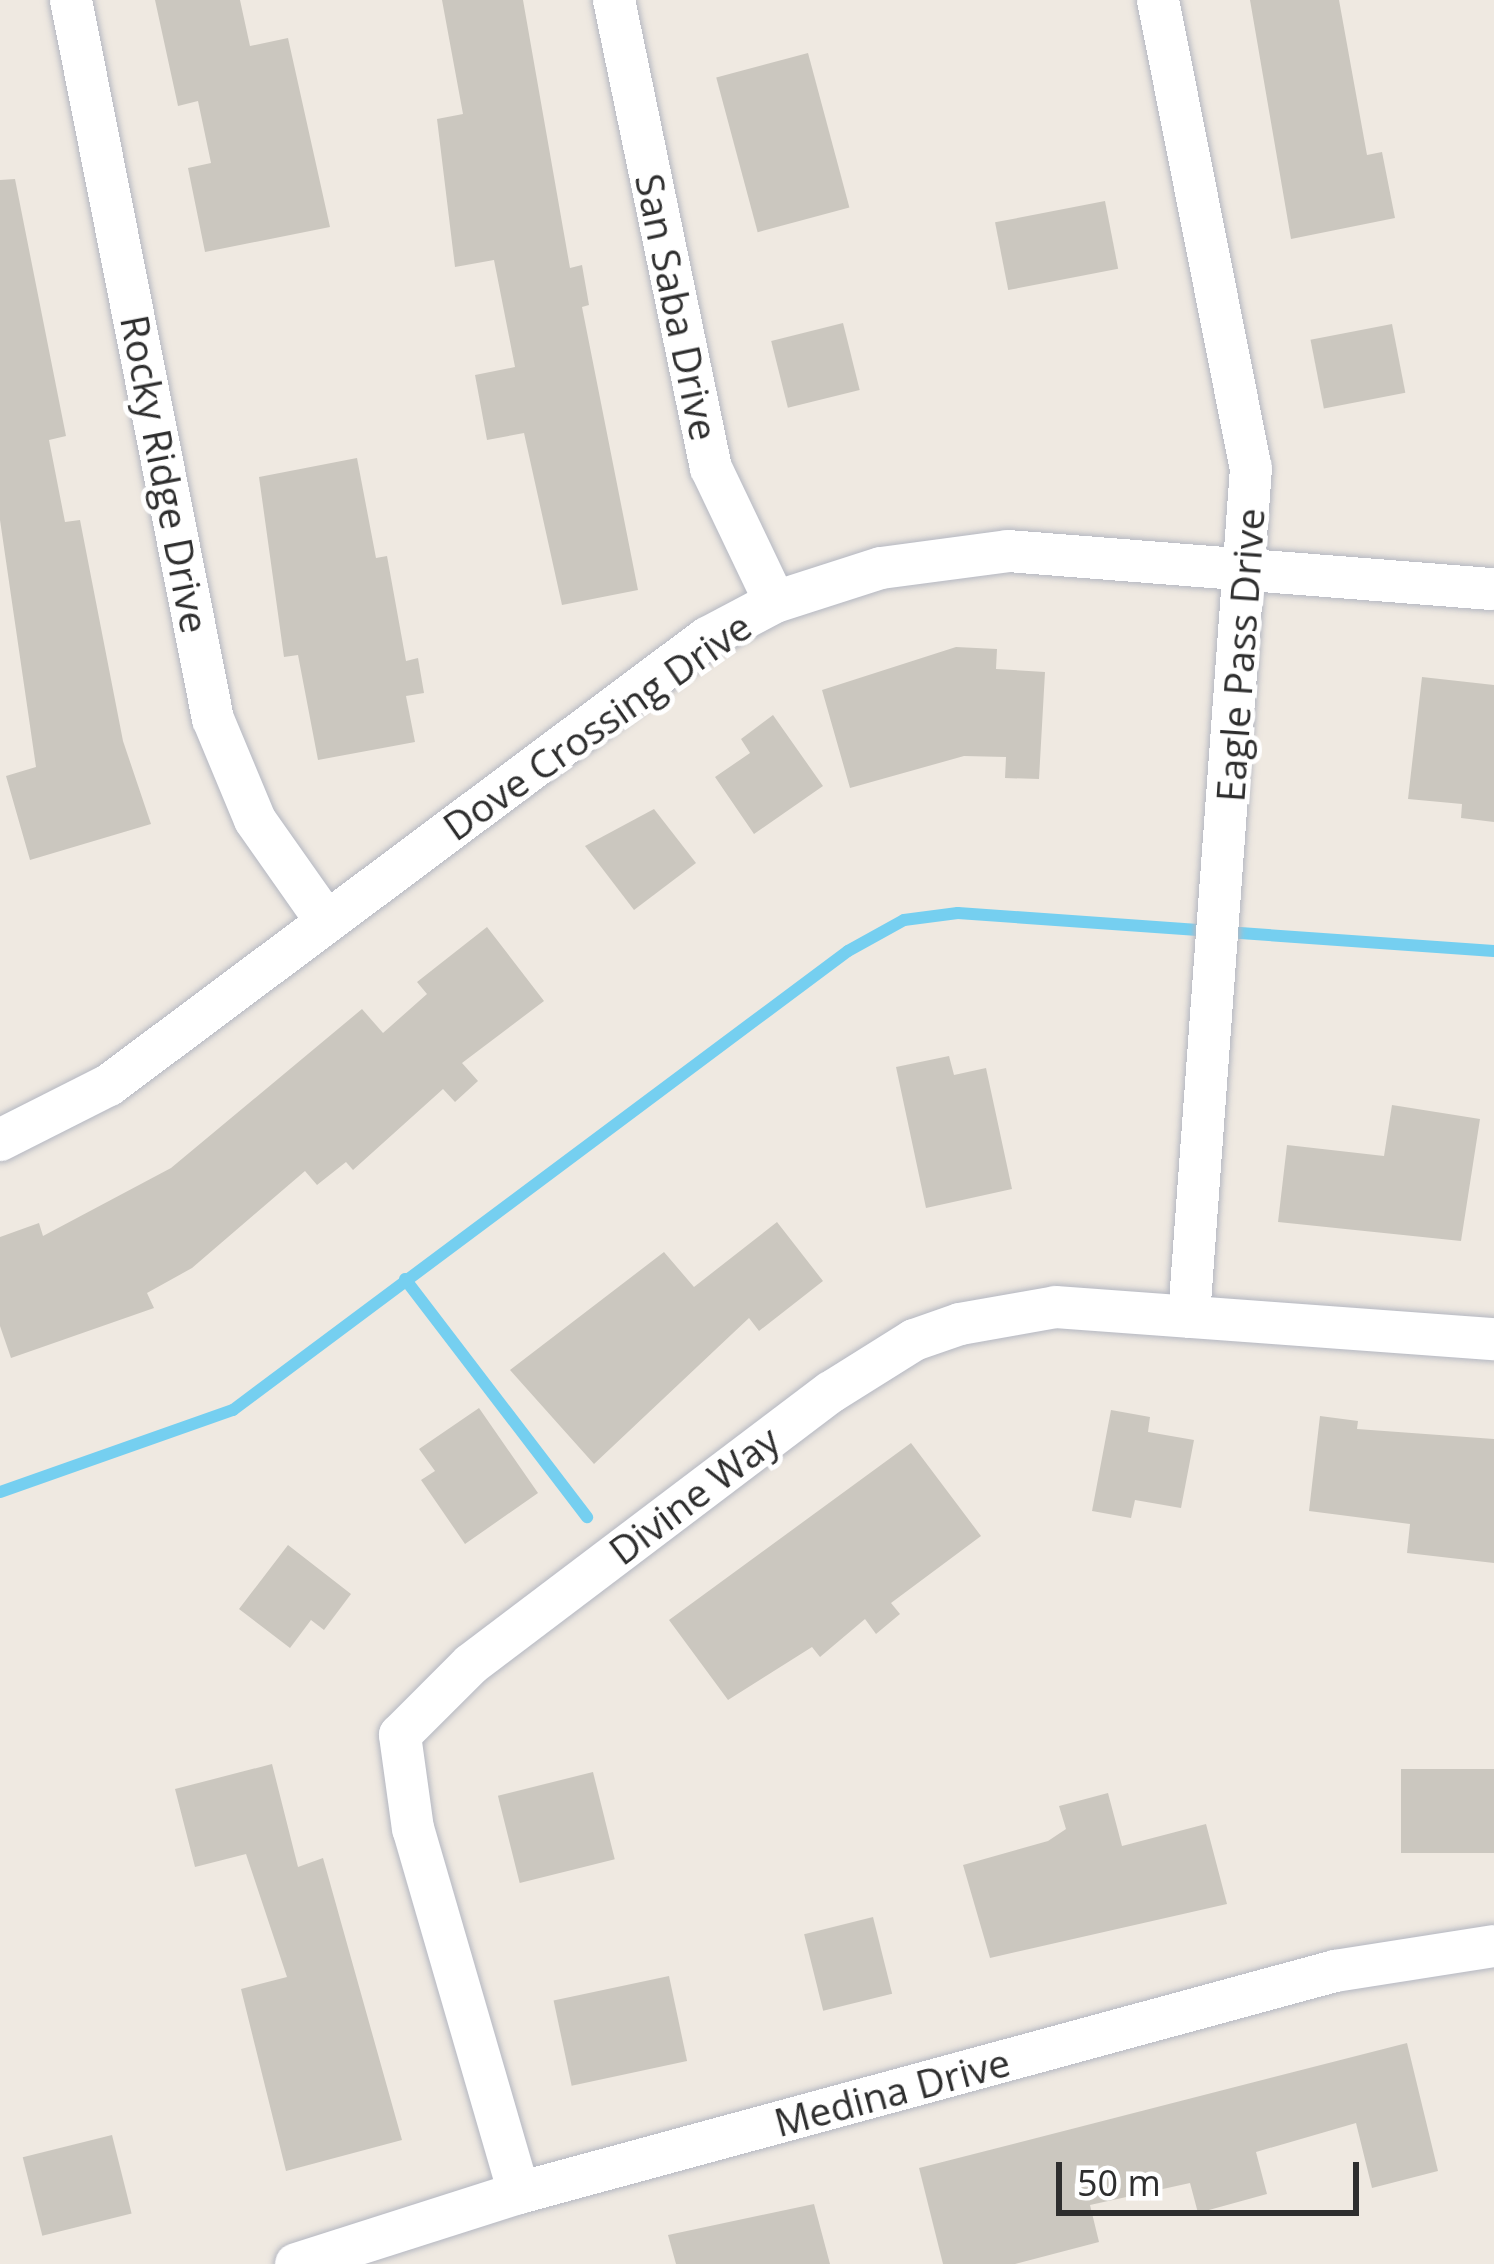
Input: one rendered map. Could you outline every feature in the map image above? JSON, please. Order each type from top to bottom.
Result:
[{"type":"street","name":"Rocky Ridge Drive","points":[[71,0],[213,719],[255,820],[326,921]]},
{"type":"street","name":"San Saba Drive","points":[[614,0],[711,468],[775,602]]},
{"type":"street","name":"Eagle Pass Drive","points":[[1158,0],[1246,421],[1250,568],[1189,1317]]},
{"type":"street","name":"Dove Crossing Drive","points":[[0,1140],[109,1085],[707,638],[775,602],[951,554],[1250,568],[1494,589]]},
{"type":"street","name":"Divine Way","points":[[519,2193],[412,1829],[400,1735],[471,1664],[831,1392],[914,1340],[1056,1307],[1494,1339]]},
{"type":"street","name":"Medina Drive","points":[[296,2264],[519,2193],[1335,1971],[1494,1946]]},
{"type":"building","points":[[155,0],[240,0],[250,46],[288,38],[330,227],[205,252],[188,168],[211,163],[198,101],[178,106]]},
{"type":"building","points":[[442,0],[523,0],[570,268],[582,265],[589,305],[582,307],[638,590],[562,605],[524,433],[487,440],[475,375],[515,367],[494,260],[455,267],[437,119],[463,114]]},
{"type":"building","points":[[1250,0],[1339,0],[1367,155],[1382,152],[1395,218],[1291,239]]},
{"type":"building","points":[[808,53],[849,208],[758,232],[716,78]]},
{"type":"building","points":[[15,179],[66,436],[49,440],[65,522],[80,520],[123,741],[151,824],[30,860],[6,776],[36,767],[0,520],[0,180]]},
{"type":"building","points":[[1105,201],[1118,269],[1008,290],[995,222]]},
{"type":"building","points":[[843,323],[860,390],[788,408],[771,341]]},
{"type":"building","points":[[1392,324],[1405,393],[1324,409],[1311,340]]},
{"type":"building","points":[[357,458],[376,558],[387,556],[406,661],[418,658],[424,693],[406,696],[415,742],[318,760],[298,655],[284,657],[259,477]]},
{"type":"building","points":[[956,647],[997,649],[996,669],[1045,672],[1039,779],[1005,778],[1006,757],[964,756],[850,788],[822,690]]},
{"type":"building","points":[[1422,677],[1494,685],[1494,822],[1461,818],[1462,804],[1408,799]]},
{"type":"building","points":[[773,715],[823,786],[754,834],[715,777],[750,753],[741,739]]},
{"type":"building","points":[[654,809],[696,863],[634,910],[585,846]]},
{"type":"building","points":[[487,927],[544,1001],[462,1063],[478,1081],[455,1102],[443,1089],[353,1170],[346,1162],[317,1185],[305,1171],[192,1268],[147,1293],[154,1308],[11,1358],[0,1326],[0,1237],[39,1223],[43,1236],[171,1168],[362,1009],[383,1033],[427,994],[417,982]]},
{"type":"building","points":[[949,1056],[954,1075],[986,1068],[1012,1189],[926,1208],[896,1067]]},
{"type":"building","points":[[1392,1105],[1480,1119],[1461,1241],[1278,1222],[1287,1145],[1384,1156]]},
{"type":"building","points":[[777,1222],[823,1281],[759,1331],[749,1318],[594,1464],[510,1370],[664,1252],[694,1287]]},
{"type":"building","points":[[479,1408],[538,1493],[465,1544],[421,1480],[435,1471],[419,1449]]},
{"type":"building","points":[[1111,1410],[1150,1417],[1148,1432],[1194,1440],[1181,1508],[1135,1500],[1131,1518],[1092,1511]]},
{"type":"building","points":[[1320,1416],[1358,1421],[1357,1429],[1494,1439],[1494,1563],[1407,1553],[1410,1524],[1309,1511]]},
{"type":"building","points":[[911,1443],[981,1536],[891,1603],[900,1614],[876,1634],[865,1619],[820,1657],[812,1647],[728,1700],[669,1620]]},
{"type":"building","points":[[288,1545],[351,1594],[324,1630],[311,1620],[290,1648],[239,1609]]},
{"type":"building","points":[[272,1764],[298,1867],[323,1858],[402,2140],[286,2171],[241,1989],[287,1977],[246,1854],[195,1867],[175,1789]]},
{"type":"building","points":[[1401,1769],[1494,1769],[1494,1853],[1401,1853]]},
{"type":"building","points":[[593,1772],[615,1859],[520,1883],[498,1796]]},
{"type":"building","points":[[1108,1793],[1122,1846],[1206,1824],[1227,1904],[990,1958],[963,1865],[1048,1841],[1066,1829],[1059,1806]]},
{"type":"building","points":[[873,1917],[892,1994],[823,2011],[804,1934]]},
{"type":"building","points":[[669,1976],[687,2061],[572,2086],[554,2001]]},
{"type":"building","points":[[1407,2043],[1438,2171],[1372,2188],[1356,2123],[1256,2152],[1267,2194],[1198,2213],[1190,2183],[1090,2205],[1099,2242],[1015,2264],[943,2264],[919,2168]]},
{"type":"building","points":[[112,2135],[132,2214],[42,2236],[23,2157]]},
{"type":"building","points":[[814,2204],[830,2264],[676,2264],[668,2235]]},
{"type":"waterway","points":[[0,1492],[233,1410],[848,951],[904,920],[958,913],[1494,951]]},
{"type":"waterway","points":[[405,1279],[587,1517]]}]
